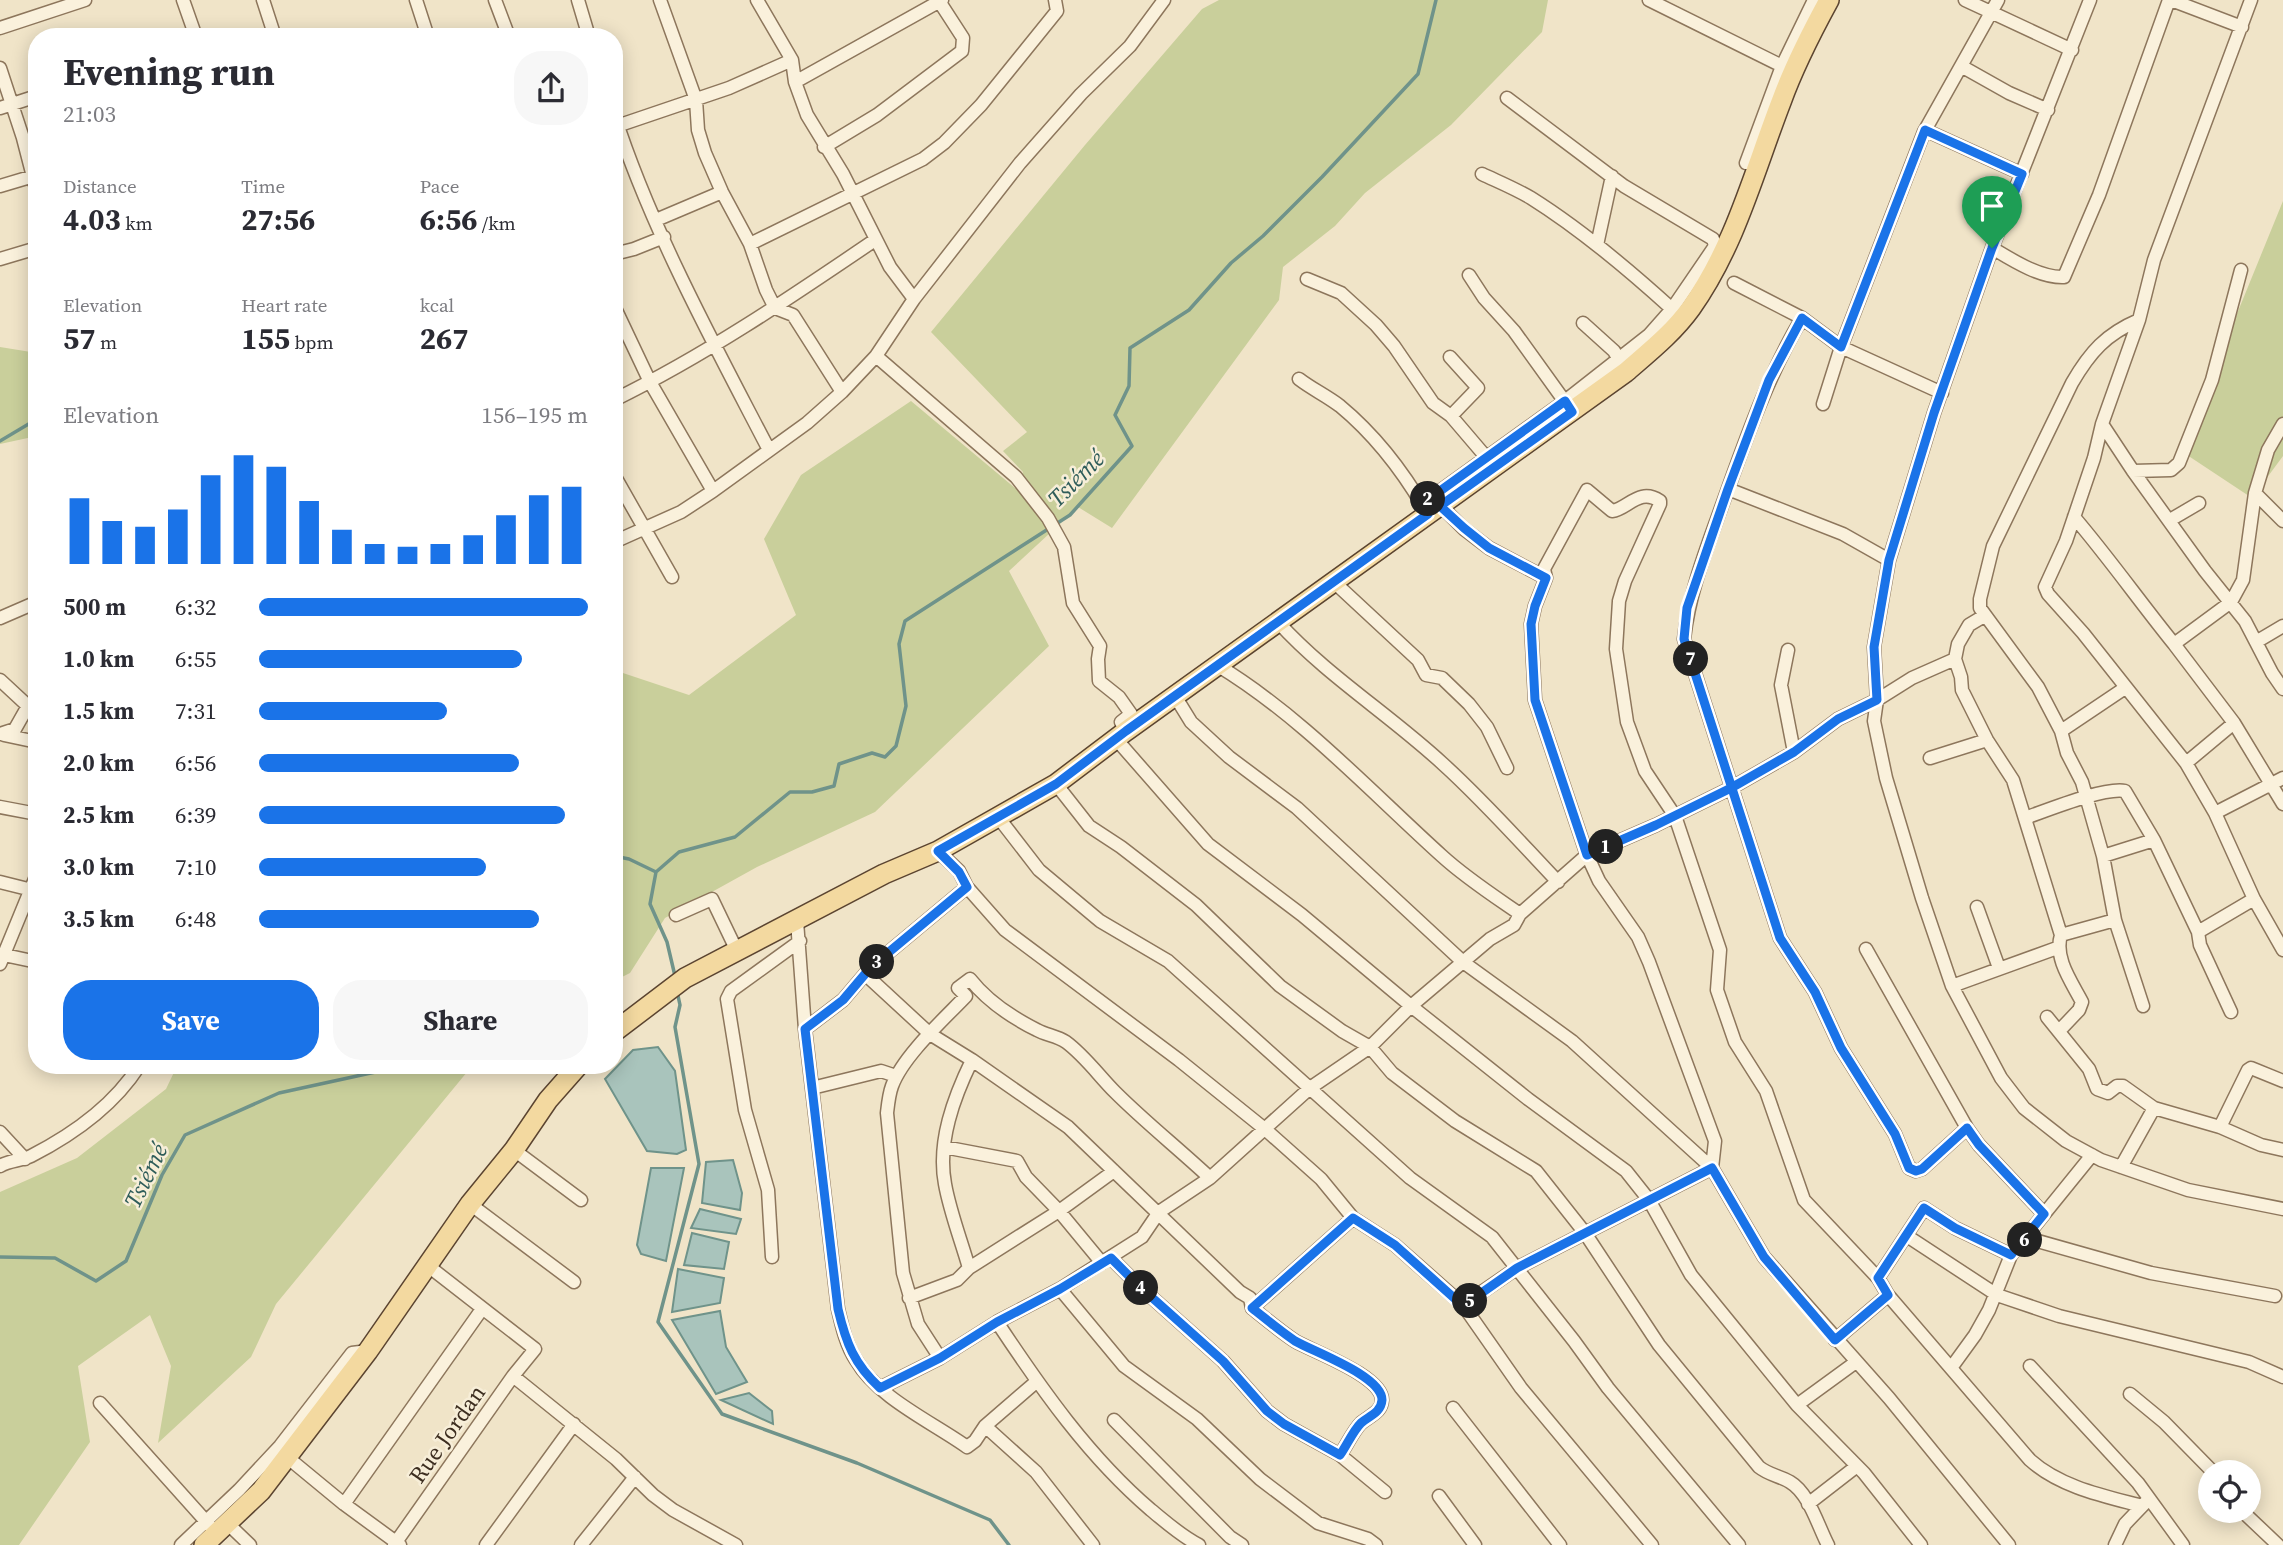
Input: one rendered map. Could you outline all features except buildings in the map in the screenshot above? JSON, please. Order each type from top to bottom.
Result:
[{"type":"main road","points":[[623,1025],[685,978],[736,949],[797,921],[884,874],[938,851],[1056,784],[1666,337],[1715,270],[1735,227],[1802,50],[1829,0]]},
{"type":"main road","points":[[213,1530],[261,1491],[368,1351],[470,1204],[514,1150],[548,1100],[571,1074]]},
{"type":"street","points":[[0,28],[85,0]]},
{"type":"street","points":[[184,0],[193,28]]},
{"type":"street","points":[[263,0],[272,28]]},
{"type":"street","points":[[416,0],[425,28]]},
{"type":"street","points":[[495,0],[506,28]]},
{"type":"street","points":[[578,0],[586,28]]},
{"type":"street","points":[[660,0],[696,100],[698,130],[722,192],[750,244],[765,290],[775,308],[793,316],[842,392]]},
{"type":"street","points":[[750,244],[904,170],[944,143],[981,105],[1057,11],[1055,0]]},
{"type":"street","points":[[623,539],[681,512],[713,491],[807,423],[842,392],[876,356],[914,299],[1020,163],[1103,70],[1130,46],[1164,0]]},
{"type":"street","points":[[1649,0],[1782,66]]},
{"type":"street","points":[[1746,163],[1782,66],[1814,0]]},
{"type":"street","points":[[1965,0],[2072,50]]},
{"type":"street","points":[[1823,404],[1841,347],[1925,130],[1998,0]]},
{"type":"street","points":[[1992,248],[2044,274],[2064,277],[2099,195],[2170,0],[2242,27]]},
{"type":"street","points":[[2251,0],[2154,260],[2139,320],[2102,424],[2094,458],[2074,517],[2045,587],[2186,763],[2215,813],[2254,899],[2283,950]]},
{"type":"street","points":[[795,82],[941,1],[963,38],[962,51],[877,115],[824,147]]},
{"type":"street","points":[[2088,1],[2072,50],[1992,248],[1889,560],[1874,647],[1877,700],[1874,721],[1886,778],[1952,986],[2001,1078],[2024,1108],[2066,1141],[2121,1167],[2188,1190],[2283,1209]]},
{"type":"street","points":[[763,2],[792,60],[795,82],[807,115],[890,267],[914,299]]},
{"type":"street","points":[[623,120],[696,100],[792,60]]},
{"type":"street","points":[[1961,66],[2009,93],[2048,110]]},
{"type":"street","points":[[0,68],[6,106],[28,161]]},
{"type":"street","points":[[1507,98],[1612,176],[1715,242],[1715,246],[1672,309],[1623,366],[1614,351],[1583,323]]},
{"type":"street","points":[[6,106],[28,99]]},
{"type":"street","points":[[1925,130],[2022,174]]},
{"type":"street","points":[[623,142],[664,237],[769,450]]},
{"type":"street","points":[[1482,174],[1529,197],[1623,265],[1672,309]]},
{"type":"street","points":[[1597,246],[1612,176]]},
{"type":"street","points":[[0,186],[28,178]]},
{"type":"street","points":[[656,220],[722,192]]},
{"type":"street","points":[[623,252],[664,237]]},
{"type":"street","points":[[623,396],[775,308],[875,240]]},
{"type":"street","points":[[0,259],[28,251]]},
{"type":"street","points":[[2133,471],[2171,470],[2179,463],[2212,380],[2241,270]]},
{"type":"street","points":[[1430,508],[1486,457],[1568,407],[1514,331],[1483,298],[1469,275]]},
{"type":"street","points":[[1307,279],[1341,293],[1376,325],[1433,403],[1451,416],[1486,457]]},
{"type":"street","points":[[1734,283],[1802,318],[1841,347],[1942,393]]},
{"type":"street","points":[[1802,318],[1769,380],[1728,489],[1687,608],[1684,639],[1780,938],[1815,992],[1841,1048],[1895,1134],[1909,1168],[1916,1171],[1922,1169],[1967,1128]]},
{"type":"street","points":[[2139,320],[2105,339],[2086,358],[2072,383],[1993,546],[1980,608],[2038,687],[2061,731],[2067,753],[2087,797],[2103,856],[2115,920],[2143,1006]]},
{"type":"street","points":[[623,325],[650,382],[713,491]]},
{"type":"street","points":[[876,356],[1016,477],[1048,518],[1065,547],[1073,603],[1100,646],[1099,681],[1119,697],[1131,714],[1121,722],[1121,735],[1208,844],[1302,915],[1528,1099],[1626,1171],[1649,1200],[1691,1275],[1797,1405],[1857,1466],[1921,1545]]},
{"type":"street","points":[[1450,357],[1478,388],[1451,416]]},
{"type":"street","points":[[1299,379],[1339,406],[1353,419],[1408,479],[1430,508],[1464,528],[1489,548],[1546,578]]},
{"type":"street","points":[[2102,424],[2133,471],[2245,621],[2283,690]]},
{"type":"street","points":[[2174,644],[2231,602],[2243,580],[2255,493],[2268,450],[2283,424]]},
{"type":"street","points":[[1728,489],[1843,534],[1889,560]]},
{"type":"street","points":[[1712,1168],[1715,1141],[1649,962],[1638,937],[1599,881],[1587,855],[1535,700],[1531,624],[1546,578],[1544,569],[1587,490],[1612,511],[1620,510],[1629,501],[1639,497],[1655,497],[1660,501],[1619,601],[1616,649],[1628,722],[1644,771],[1675,816],[1720,950],[1717,990],[1721,1003],[1735,1042],[1766,1091],[1804,1200],[1878,1278],[1888,1295],[2040,1469],[2104,1497],[2146,1503]]},
{"type":"street","points":[[623,491],[672,577]]},
{"type":"street","points":[[2255,493],[2283,521]]},
{"type":"street","points":[[2169,520],[2199,503]]},
{"type":"street","points":[[2074,517],[2278,781],[2283,804]]},
{"type":"street","points":[[1334,582],[1418,660],[1426,675],[1442,678],[1469,704],[1487,727],[1507,768]]},
{"type":"street","points":[[0,618],[28,606]]},
{"type":"street","points":[[1984,616],[1969,625],[1962,634],[1955,659],[1968,705],[2013,780],[2061,935],[2057,948],[2082,1002],[2079,1010],[2059,1031]]},
{"type":"street","points":[[1278,622],[1305,652],[1443,764],[1488,807],[1558,882]]},
{"type":"street","points":[[2256,642],[2283,626]]},
{"type":"street","points":[[1788,650],[1780,685],[1794,752]]},
{"type":"street","points":[[880,1388],[940,1358],[997,1322],[1060,1289],[1142,1237],[1159,1212],[1210,1178],[1310,1088],[1370,1047],[1411,1006],[1490,939],[1514,925],[1520,914],[1587,855],[1731,788],[1794,752],[1838,719],[1877,700],[1912,678],[1955,659]]},
{"type":"street","points":[[1217,666],[1241,679],[1310,736],[1456,868],[1520,914]]},
{"type":"street","points":[[0,680],[28,699]]},
{"type":"street","points":[[2061,731],[2124,688]]},
{"type":"street","points":[[1175,696],[1191,722],[1229,757],[1297,808],[1463,962],[1572,1041],[1712,1168],[1764,1257],[1889,1398],[2009,1545]]},
{"type":"street","points":[[28,708],[15,729],[0,734],[28,739]]},
{"type":"street","points":[[2186,763],[2234,723]]},
{"type":"street","points":[[1930,758],[1987,740]]},
{"type":"street","points":[[2215,813],[2278,781]]},
{"type":"street","points":[[1056,784],[1088,826],[1121,847],[1196,905],[1280,986],[1342,1031],[1370,1047],[1392,1073],[1455,1121],[1535,1171],[1585,1233],[1659,1345],[1759,1467],[1769,1475],[1789,1482],[1808,1504],[1828,1545]]},
{"type":"street","points":[[2025,818],[2087,797],[2125,791],[2154,840],[2198,932],[2200,945],[2231,1012]]},
{"type":"street","points":[[0,807],[28,812]]},
{"type":"street","points":[[998,817],[1040,870],[1100,921],[1168,961],[1410,1178],[1492,1237],[1608,1388],[1739,1545]]},
{"type":"street","points":[[2103,856],[2154,840]]},
{"type":"street","points":[[938,851],[959,872],[967,887],[1005,930],[1179,1060],[1266,1130],[1321,1179],[1353,1218],[1395,1245],[1463,1306],[1521,1388],[1652,1545]]},
{"type":"street","points":[[0,882],[28,889]]},
{"type":"street","points":[[805,1029],[843,1000],[864,974],[967,887]]},
{"type":"street","points":[[676,915],[712,899],[736,949]]},
{"type":"street","points":[[2198,932],[2254,899]]},
{"type":"street","points":[[28,902],[1,958],[28,961]]},
{"type":"street","points":[[1977,907],[1999,968]]},
{"type":"street","points":[[2061,935],[2115,920]]},
{"type":"street","points":[[797,921],[805,1029],[842,1326],[856,1362],[880,1388],[967,1447],[975,1441],[985,1426],[1036,1382]]},
{"type":"street","points":[[772,1257],[768,1191],[745,1110],[727,999],[731,991],[800,941]]},
{"type":"street","points":[[1952,986],[2057,948]]},
{"type":"street","points":[[1866,950],[1967,1128],[1979,1145],[2044,1214]]},
{"type":"street","points":[[864,974],[930,1034],[1068,1127],[1240,1292],[1250,1298],[1252,1308],[1294,1340],[1324,1357],[1354,1369],[1380,1392],[1382,1400],[1379,1410],[1360,1424],[1340,1455]]},
{"type":"street","points":[[940,1358],[918,1324],[903,1273],[887,1113],[891,1087],[896,1076],[966,996],[958,989],[970,979],[981,993],[1016,1020],[1066,1042],[1115,1092],[1210,1178]]},
{"type":"street","points":[[2047,1017],[2089,1069],[2098,1089],[2108,1093],[2117,1086],[2123,1086],[2154,1108],[2220,1127],[2262,1145],[2283,1150]]},
{"type":"street","points":[[969,1268],[944,1181],[944,1137],[972,1060]]},
{"type":"street","points":[[2220,1127],[2248,1070],[2259,1069],[2283,1080]]},
{"type":"street","points":[[812,1088],[881,1071],[896,1076]]},
{"type":"street","points":[[0,1166],[8,1161],[25,1158],[73,1133],[120,1092],[133,1074]]},
{"type":"street","points":[[2121,1167],[2154,1108]]},
{"type":"street","points":[[0,1132],[25,1158]]},
{"type":"street","points":[[944,1147],[1017,1161],[1026,1177],[1106,1260],[1223,1361],[1267,1411],[1284,1424],[1340,1455],[1385,1492]]},
{"type":"street","points":[[514,1150],[582,1200]]},
{"type":"street","points":[[1951,1368],[1975,1335],[1997,1295],[2011,1255],[2092,1155]]},
{"type":"street","points":[[1463,1306],[1517,1268],[1712,1168]]},
{"type":"street","points":[[909,1298],[957,1280],[969,1268],[1059,1211],[1114,1171]]},
{"type":"street","points":[[470,1204],[574,1282]]},
{"type":"street","points":[[1878,1278],[1924,1208],[1955,1228],[2011,1255]]},
{"type":"street","points":[[1252,1308],[1353,1218]]},
{"type":"street","points":[[1908,1236],[1997,1295],[2059,1316],[2249,1362],[2283,1377]]},
{"type":"street","points":[[2027,1238],[2151,1273],[2275,1296]]},
{"type":"street","points":[[344,1504],[482,1309],[427,1265]]},
{"type":"street","points":[[1060,1289],[1124,1366],[1197,1419],[1260,1479],[1318,1523],[1368,1539],[1376,1545]]},
{"type":"street","points":[[1835,1340],[1888,1295]]},
{"type":"street","name":"Rue Jordan","points":[[396,1544],[513,1376],[535,1349],[482,1309]]},
{"type":"street","points":[[997,1322],[1036,1382],[1123,1486],[1181,1536],[1199,1545]]},
{"type":"street","points":[[181,1545],[213,1530],[352,1353],[368,1351]]},
{"type":"street","points":[[1797,1405],[1856,1363]]},
{"type":"street","points":[[2029,1366],[2138,1483],[2146,1503],[2183,1545]]},
{"type":"street","points":[[513,1376],[574,1424],[673,1510],[737,1545]]},
{"type":"street","points":[[2130,1394],[2164,1422],[2201,1460]]},
{"type":"street","points":[[100,1403],[213,1530],[250,1545]]},
{"type":"street","points":[[1453,1408],[1560,1545]]},
{"type":"street","points":[[1114,1420],[1242,1545]]},
{"type":"street","points":[[486,1545],[574,1424]]},
{"type":"street","points":[[985,1426],[1037,1472],[1093,1545]]},
{"type":"street","points":[[287,1457],[396,1544]]},
{"type":"street","points":[[1808,1504],[1857,1466]]},
{"type":"street","points":[[581,1545],[635,1477]]},
{"type":"street","points":[[1439,1496],[1475,1545]]},
{"type":"street","points":[[2115,1545],[2125,1524],[2146,1503]]},
{"type":"street","points":[[2255,1523],[2278,1545]]},
{"type":"green space","points":[[1219,0],[1548,0],[1542,32],[1451,125],[1365,193],[1335,226],[1283,267],[1279,300],[1112,528],[1078,507],[1009,571],[1049,646],[875,812],[757,867],[665,918],[630,973],[623,976],[623,673],[689,695],[796,615],[764,539],[801,475],[911,401],[1015,488],[1023,472],[1003,451],[1027,432],[931,332],[1085,145],[1202,9]]},
{"type":"green space","points":[[2283,201],[2283,456],[2252,498],[2181,451]]},
{"type":"green space","points":[[0,347],[28,352],[28,438],[0,444]]},
{"type":"green space","points":[[173,1074],[465,1074],[276,1304],[251,1357],[158,1443],[171,1366],[150,1315],[78,1366],[90,1442],[19,1545],[0,1545],[0,1192],[77,1158],[166,1089]]},
{"type":"water","points":[[658,1047],[675,1071],[686,1150],[677,1154],[647,1151],[605,1079],[610,1074],[623,1074],[623,1060],[633,1050]]},
{"type":"water","points":[[733,1160],[742,1193],[740,1210],[702,1203],[706,1162]]},
{"type":"water","points":[[651,1168],[684,1168],[666,1261],[641,1254],[637,1245]]},
{"type":"water","points":[[700,1209],[741,1219],[736,1234],[691,1228]]},
{"type":"water","points":[[692,1233],[729,1242],[724,1269],[684,1265]]},
{"type":"water","points":[[678,1269],[724,1278],[720,1303],[672,1312]]},
{"type":"water","points":[[720,1311],[726,1347],[747,1382],[716,1394],[672,1320]]},
{"type":"water","points":[[749,1393],[772,1411],[773,1424],[721,1400]]},
{"type":"waterway","name":"Tsiémé","points":[[623,858],[656,872],[679,852],[735,837],[790,792],[812,792],[834,786],[839,764],[872,753],[885,757],[896,746],[906,706],[899,644],[905,621],[1070,515],[1132,446],[1115,415],[1129,386],[1130,348],[1189,310],[1231,263],[1263,236],[1322,177],[1418,74],[1436,0]]},
{"type":"waterway","points":[[0,441],[28,424]]},
{"type":"waterway","points":[[656,872],[650,904],[667,942],[675,976]]},
{"type":"waterway","points":[[677,991],[680,1005],[675,1027],[699,1164],[658,1322],[722,1414],[857,1463],[990,1520],[1009,1545]]},
{"type":"waterway","name":"Tsiémé","points":[[0,1257],[55,1258],[96,1281],[126,1261],[162,1175],[185,1135],[279,1093],[366,1074]]},
{"type":"route","points":[[1992,248],[1934,413],[1889,560],[1874,647],[1877,700],[1838,719],[1794,752],[1731,788],[1587,855],[1535,700],[1531,624],[1539,592],[1546,578],[1489,548],[1440,506],[1572,412],[1565,401],[1422,504],[1428,514],[1056,784],[938,851],[959,872],[967,887],[871,967],[843,1000],[805,1029],[838,1309],[851,1351],[864,1373],[880,1388],[940,1358],[997,1322],[1111,1258],[1223,1361],[1267,1411],[1284,1424],[1340,1455],[1360,1424],[1379,1410],[1382,1400],[1380,1392],[1354,1369],[1324,1357],[1294,1340],[1252,1308],[1353,1218],[1395,1245],[1463,1306],[1517,1268],[1712,1168],[1713,1174],[1764,1257],[1835,1340],[1888,1295],[1878,1278],[1924,1208],[1955,1228],[2011,1255],[2044,1214],[1979,1145],[1967,1128],[1922,1169],[1916,1171],[1909,1168],[1895,1134],[1841,1048],[1815,992],[1780,938],[1731,788],[1694,666],[1684,639],[1687,608],[1704,558],[1752,424],[1781,354],[1802,318],[1841,347],[1925,130],[2022,174],[1992,248]]}]
